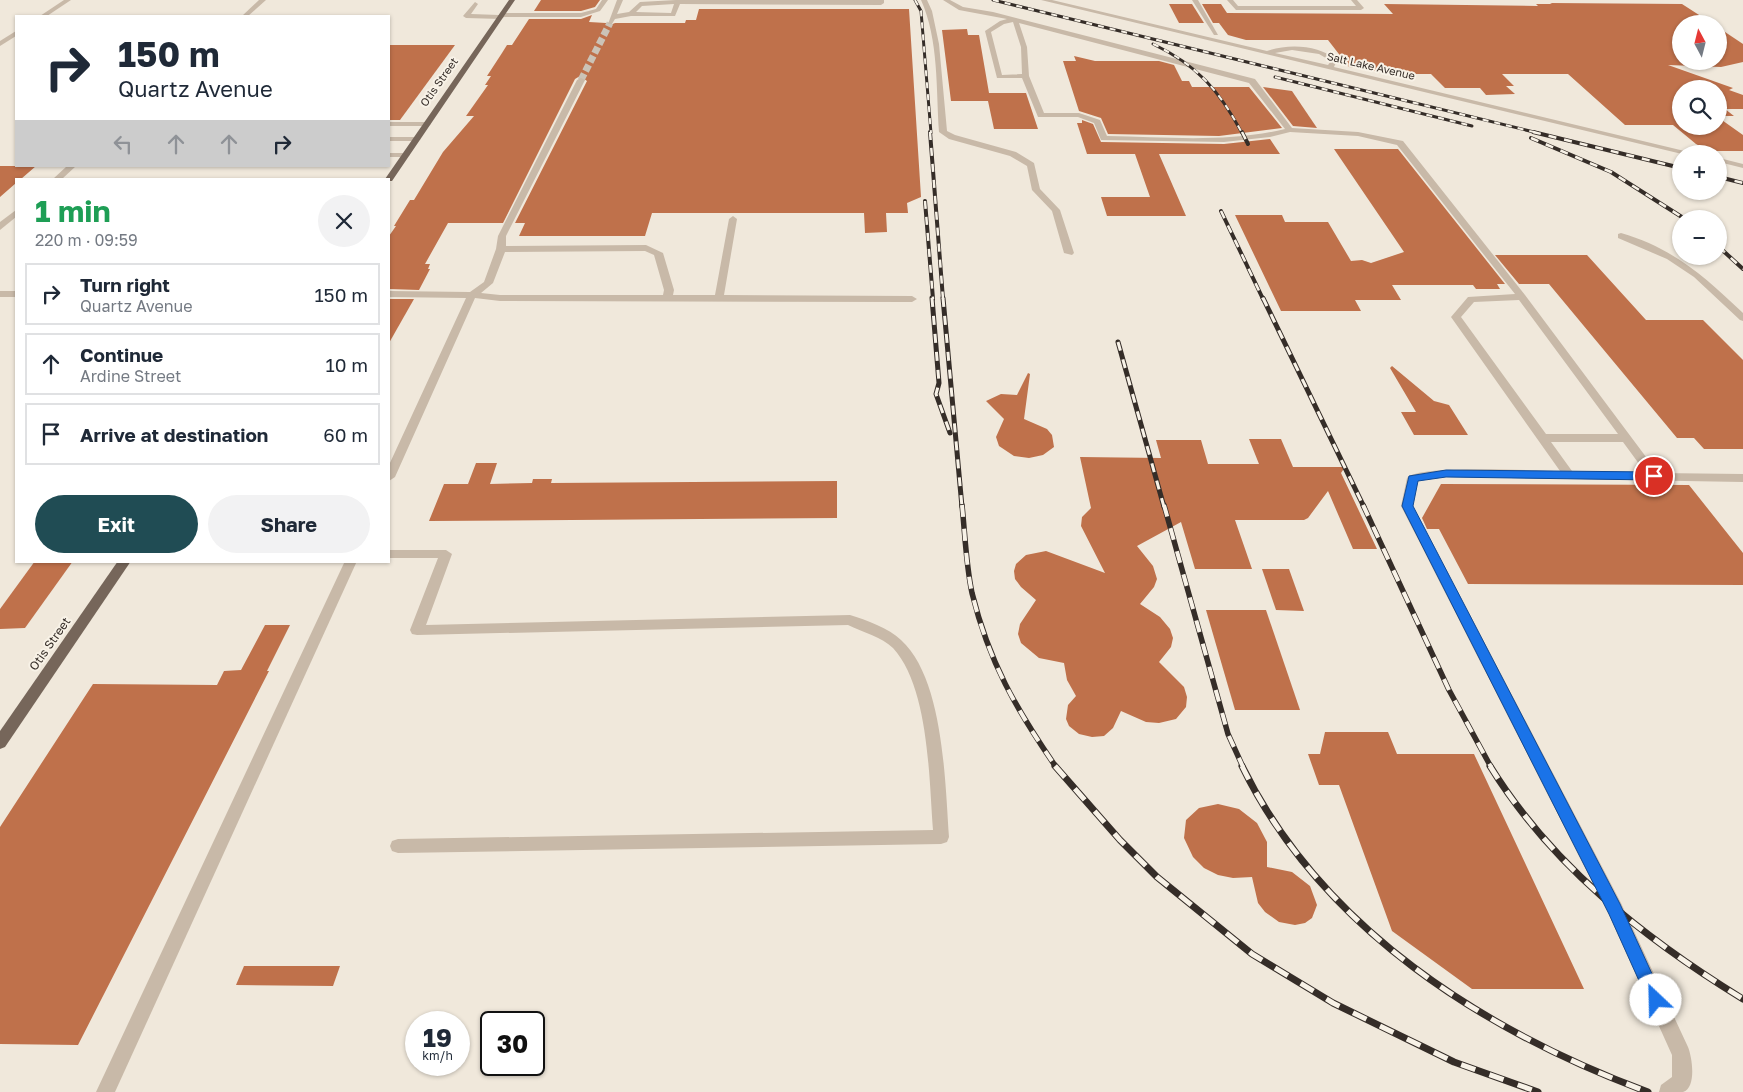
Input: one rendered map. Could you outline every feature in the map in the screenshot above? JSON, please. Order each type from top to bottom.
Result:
[{"type":"main road","name":"Otis Street","points":[[390,178],[512,0]]},
{"type":"main road","name":"Otis Street","points":[[0,743],[125,563]]},
{"type":"street","points":[[44,15],[68,0]]},
{"type":"street","points":[[246,15],[263,0]]},
{"type":"street","points":[[475,4],[466,16],[581,15],[598,10],[604,0]]},
{"type":"street","points":[[620,0],[611,20],[631,14],[673,15],[678,1]]},
{"type":"street","points":[[631,14],[640,4],[678,1],[881,3],[881,0]]},
{"type":"street","points":[[924,0],[929,6],[933,24],[943,132],[952,137],[1013,154],[1031,166],[1036,190],[1056,210],[1069,253]]},
{"type":"street","points":[[946,0],[961,9],[1162,56],[1252,81],[1290,130]]},
{"type":"street","name":"Salt Lake Avenue","points":[[1044,0],[1672,149]]},
{"type":"street","points":[[1195,0],[1216,34]]},
{"type":"street","points":[[1230,0],[1236,8],[1361,8],[1354,0]]},
{"type":"street","points":[[1014,20],[1020,29],[1026,64],[1025,76],[1041,115],[1079,115],[1097,122],[1104,138],[1214,138],[1275,135],[1290,130],[1358,134],[1400,143],[1522,297],[1654,476]]},
{"type":"street","points":[[1014,20],[1002,22],[988,31],[999,77],[1025,76]]},
{"type":"street","points":[[0,44],[15,34]]},
{"type":"street","points":[[1268,53],[1286,48],[1311,51],[1334,58],[1335,60],[1330,68]]},
{"type":"street","points":[[390,475],[472,295],[488,283],[501,249],[502,236],[581,80]]},
{"type":"street","points":[[390,124],[427,124]]},
{"type":"street","points":[[390,138],[417,139]]},
{"type":"street","points":[[390,155],[406,155]]},
{"type":"street","points":[[1727,162],[1743,166]]},
{"type":"street","points":[[58,178],[71,167]]},
{"type":"street","points":[[0,226],[15,214]]},
{"type":"street","points":[[719,297],[733,219]]},
{"type":"street","points":[[1621,236],[1670,257],[1697,275],[1743,318]]},
{"type":"street","points":[[501,249],[646,248],[658,253],[669,290],[667,298]]},
{"type":"street","points":[[0,294],[15,294]]},
{"type":"street","points":[[390,294],[472,295],[500,298],[719,297],[912,299]]},
{"type":"street","points":[[1522,297],[1471,299],[1456,317],[1569,475]]},
{"type":"street","points":[[1543,438],[1626,438]]},
{"type":"street","points":[[1675,1087],[1681,1054],[1615,909],[1408,506],[1413,478],[1446,473],[1743,478]]},
{"type":"street","points":[[390,554],[446,554],[416,630],[850,620],[897,644],[915,674],[931,726],[941,837],[398,846]]},
{"type":"street","points":[[105,1092],[349,563]]},
{"type":"building","points":[[541,0],[600,0],[595,7],[581,11],[534,11]]},
{"type":"building","points":[[1550,3],[1682,4],[1699,15],[1672,15],[1672,65],[1668,65],[1672,66],[1672,70],[1682,70],[1710,80],[1672,80],[1672,125],[1625,125],[1568,74],[1502,74],[1514,86],[1506,86],[1515,94],[1486,95],[1480,88],[1445,88],[1431,74],[1394,74],[1349,67],[1328,40],[1246,40],[1228,35],[1219,23],[1213,23],[1202,4],[1221,4],[1227,13],[1393,14],[1384,4],[1538,6],[1536,4],[1552,4]]},
{"type":"building","points":[[1169,4],[1192,4],[1204,23],[1179,23]]},
{"type":"building","points":[[699,9],[909,9],[921,197],[907,203],[908,213],[886,213],[887,232],[865,233],[864,213],[652,213],[645,236],[519,236],[525,223],[515,223],[587,81],[580,76],[575,79],[503,223],[448,223],[425,264],[430,264],[428,269],[430,269],[419,290],[390,289],[390,235],[396,226],[394,226],[410,200],[414,200],[443,152],[474,116],[466,116],[488,85],[485,85],[491,76],[487,76],[507,45],[512,45],[529,19],[581,19],[592,15],[589,22],[606,23],[608,26],[615,23],[685,23],[686,20],[696,20]]},
{"type":"building","points":[[967,29],[968,35],[979,35],[989,93],[1026,93],[1038,129],[994,129],[988,101],[951,101],[942,30]]},
{"type":"building","points":[[1728,34],[1743,44],[1743,62],[1728,65]]},
{"type":"building","points":[[390,45],[455,45],[400,120],[390,120]]},
{"type":"building","points":[[1074,56],[1095,61],[1159,61],[1174,65],[1182,81],[1189,81],[1192,87],[1249,87],[1282,128],[1219,136],[1108,134],[1101,118],[1079,111],[1063,61],[1076,61]]},
{"type":"building","points":[[1727,86],[1733,88],[1729,90],[1743,95],[1743,109],[1727,109]]},
{"type":"building","points":[[1263,87],[1292,91],[1317,128],[1293,126]]},
{"type":"building","points":[[1727,111],[1734,116],[1727,116]]},
{"type":"building","points":[[1082,120],[1093,124],[1101,142],[1224,144],[1270,139],[1280,154],[1159,154],[1186,216],[1107,216],[1101,197],[1150,197],[1135,154],[1087,154],[1077,123],[1082,123]]},
{"type":"building","points":[[1727,124],[1743,135],[1743,151],[1727,151],[1727,145],[1696,144],[1685,135],[1727,135]]},
{"type":"building","points":[[1334,149],[1398,149],[1505,284],[1497,284],[1500,289],[1476,289],[1473,285],[1392,285],[1401,300],[1355,300],[1361,311],[1281,311],[1235,215],[1282,215],[1285,222],[1328,222],[1351,261],[1362,260],[1371,263],[1404,252]]},
{"type":"building","points":[[0,166],[35,167],[22,178],[15,178],[15,184],[0,197]]},
{"type":"building","points":[[1495,255],[1587,255],[1646,320],[1703,320],[1743,360],[1743,449],[1704,449],[1694,438],[1677,438],[1549,284],[1519,284]]},
{"type":"building","points":[[390,299],[414,299],[390,341]]},
{"type":"building","points":[[1392,366],[1434,401],[1449,405],[1468,435],[1414,435],[1401,412],[1416,412],[1390,368]]},
{"type":"building","points":[[1028,373],[1030,374],[1024,419],[1047,429],[1052,435],[1054,447],[1043,455],[1029,458],[1014,456],[999,446],[996,437],[1004,419],[986,401],[1001,394],[1017,395]]},
{"type":"building","points":[[1249,439],[1281,439],[1293,467],[1345,467],[1341,473],[1377,549],[1353,549],[1328,491],[1308,518],[1304,520],[1235,520],[1252,569],[1195,569],[1181,522],[1137,546],[1153,566],[1157,579],[1154,587],[1140,604],[1160,617],[1170,629],[1173,638],[1171,647],[1159,662],[1184,687],[1187,697],[1186,707],[1176,719],[1159,723],[1146,722],[1121,711],[1113,728],[1104,736],[1092,737],[1079,734],[1069,726],[1066,719],[1068,705],[1076,696],[1067,680],[1064,663],[1039,658],[1021,643],[1018,634],[1020,624],[1036,600],[1015,579],[1014,571],[1016,564],[1026,555],[1046,551],[1105,573],[1081,526],[1082,517],[1091,508],[1080,457],[1161,458],[1156,440],[1201,440],[1208,464],[1259,464]]},
{"type":"building","points":[[476,463],[497,463],[490,484],[532,483],[533,479],[552,479],[551,483],[837,481],[837,518],[429,521],[444,484],[468,484]]},
{"type":"building","points":[[1441,484],[1689,485],[1743,553],[1743,585],[1468,584],[1439,529],[1427,529],[1422,518]]},
{"type":"building","points":[[34,563],[72,563],[25,628],[0,629],[0,609]]},
{"type":"building","points":[[1262,569],[1289,569],[1304,611],[1276,610]]},
{"type":"building","points":[[1206,610],[1266,610],[1300,710],[1235,710]]},
{"type":"building","points":[[265,625],[290,625],[267,671],[269,671],[78,1045],[0,1044],[0,827],[93,684],[217,685],[224,671],[241,670]]},
{"type":"building","points":[[1325,732],[1388,732],[1397,754],[1474,754],[1584,989],[1472,989],[1392,931],[1339,785],[1319,785],[1308,754],[1320,754]]},
{"type":"building","points":[[1218,804],[1239,809],[1257,823],[1267,842],[1267,867],[1292,872],[1310,886],[1317,905],[1312,918],[1305,923],[1295,925],[1279,922],[1265,912],[1258,903],[1252,877],[1233,878],[1218,875],[1204,868],[1193,857],[1184,838],[1186,820],[1199,808]]},
{"type":"building","points":[[244,966],[340,966],[333,986],[236,985]]},
{"type":"tunnel","points":[[581,80],[610,23]]},
{"type":"railway","points":[[915,0],[921,11],[931,133]]},
{"type":"railway","points":[[993,0],[1538,133]]},
{"type":"railway","points":[[1153,44],[1169,52],[1205,80],[1225,104],[1242,133]]},
{"type":"railway","points":[[1275,77],[1472,126]]},
{"type":"railway","points":[[930,132],[943,299]]},
{"type":"railway","points":[[1242,132],[1248,144]]},
{"type":"railway","points":[[1533,132],[1672,166]]},
{"type":"railway","points":[[1531,138],[1611,172],[1672,211]]},
{"type":"railway","points":[[1727,179],[1743,183]]},
{"type":"railway","points":[[925,201],[933,299]]},
{"type":"railway","points":[[1221,211],[1263,299]]},
{"type":"railway","points":[[1727,254],[1743,269]]},
{"type":"railway","points":[[932,298],[939,383],[936,394],[950,433]]},
{"type":"railway","points":[[943,298],[962,507]]},
{"type":"railway","points":[[1263,298],[1364,507]]},
{"type":"railway","points":[[1118,342],[1164,507]]},
{"type":"railway","points":[[962,505],[972,593],[987,641],[1016,705],[1056,767]]},
{"type":"railway","points":[[1164,505],[1228,734],[1243,767]]},
{"type":"railway","points":[[1363,505],[1449,690],[1491,767]]},
{"type":"railway","points":[[1055,766],[1120,840],[1157,877],[1252,954],[1333,1003],[1454,1062],[1538,1092]]},
{"type":"railway","points":[[1242,766],[1275,824],[1316,877],[1362,924],[1413,967],[1468,1005],[1526,1038],[1587,1067],[1648,1092]]},
{"type":"railway","points":[[1490,766],[1514,802],[1541,836],[1603,897],[1671,951],[1743,999]]},
{"type":"route","points":[[1654,476],[1446,473],[1413,478],[1408,506],[1615,909],[1656,1000]]}]
